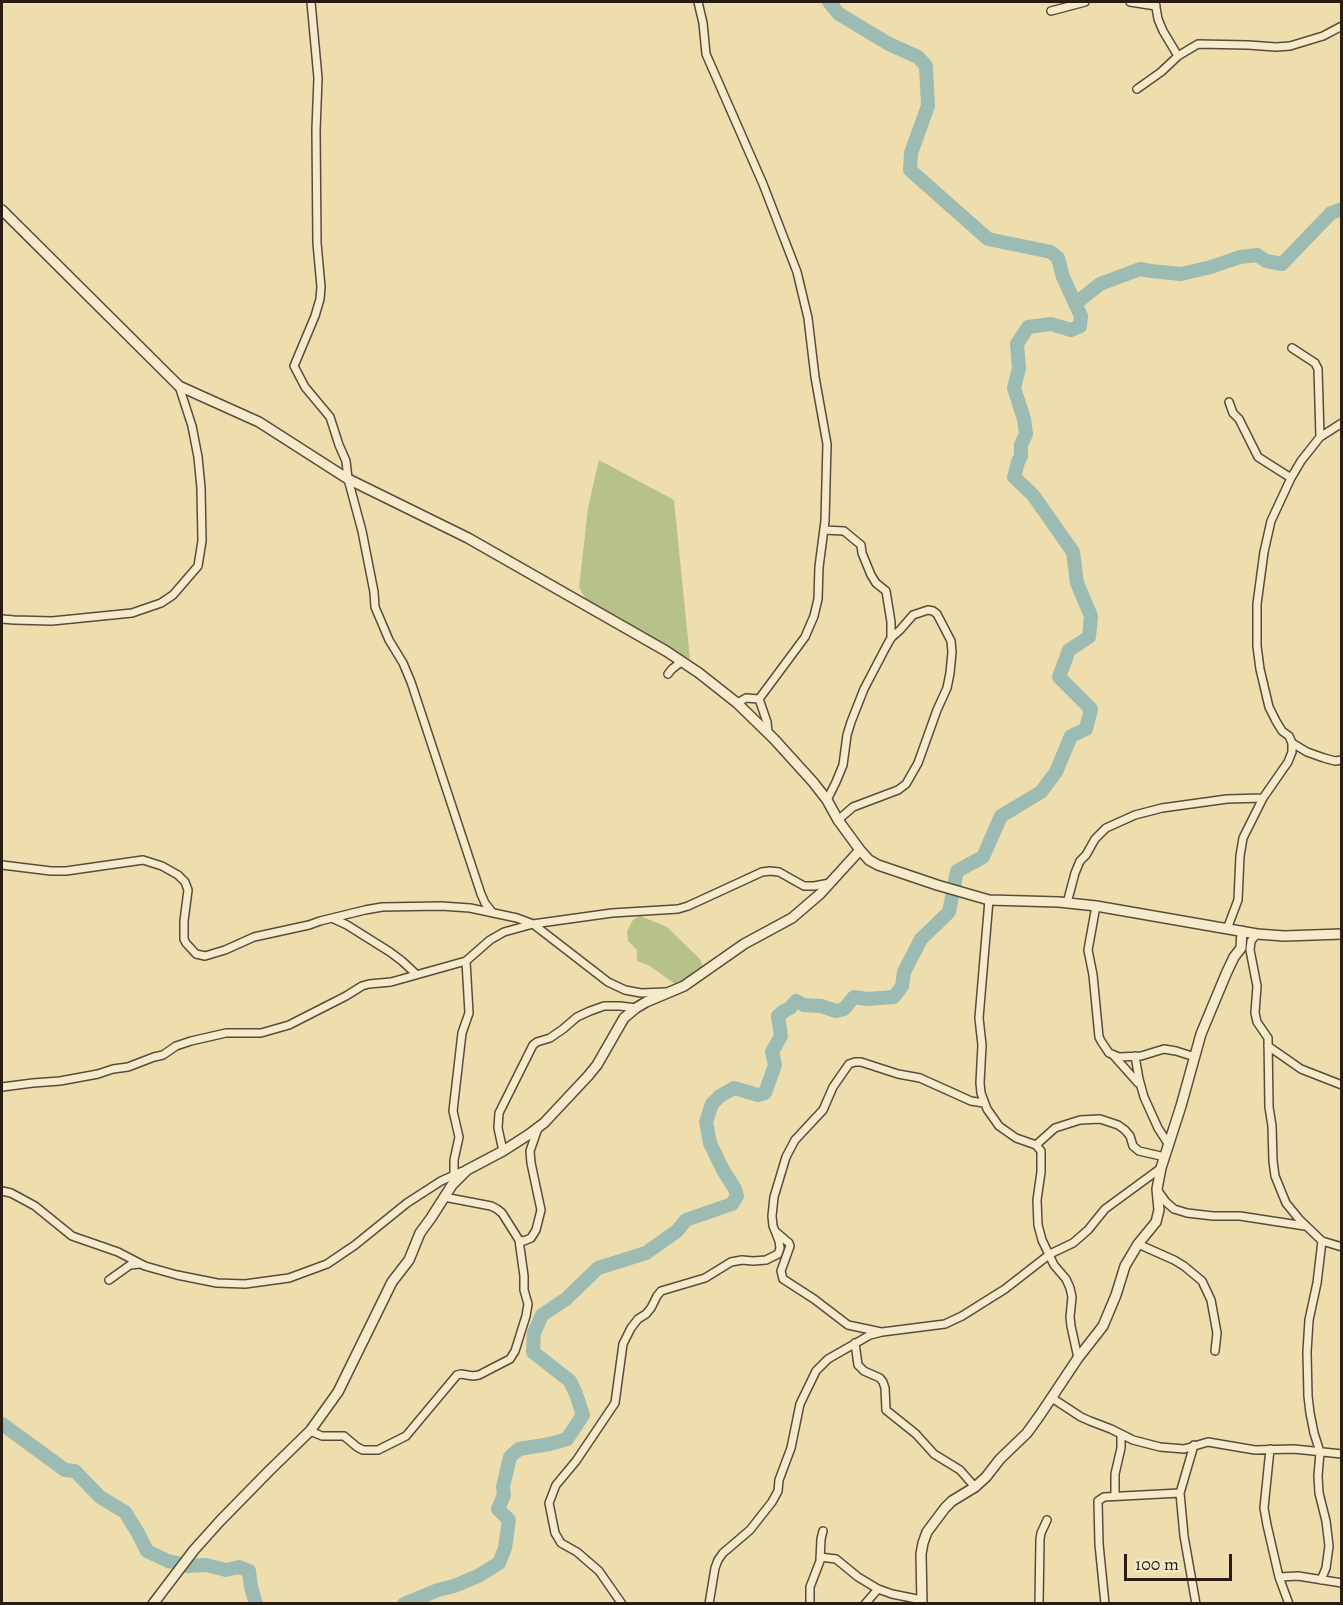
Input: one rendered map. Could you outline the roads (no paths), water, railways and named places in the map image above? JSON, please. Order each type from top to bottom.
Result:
[{"type":"street","points":[[311,2],[318,78],[317,243],[321,287],[315,316],[294,366],[306,387],[330,417],[346,461],[348,479],[362,531],[375,608],[411,682],[481,894],[492,912]]},
{"type":"street","points":[[698,2],[703,22],[706,54],[763,184],[797,272],[808,318],[815,377],[827,444],[824,530],[818,599],[810,627],[800,645],[759,699]]},
{"type":"street","points":[[1051,11],[1084,2]]},
{"type":"street","points":[[1130,2],[1156,4],[1158,20],[1178,56]]},
{"type":"street","points":[[1137,89],[1161,72],[1178,56],[1197,44],[1290,46],[1323,36],[1341,26]]},
{"type":"street","points":[[2,210],[179,386],[259,422],[348,479],[468,538],[666,651],[699,673],[737,703],[768,733],[813,782],[860,850],[878,865],[988,900],[1096,906],[1257,934],[1284,936],[1341,934]]},
{"type":"street","points":[[1292,348],[1315,363],[1318,369],[1320,437]]},
{"type":"street","points":[[2,619],[52,621],[140,611],[161,603],[173,595],[198,566],[202,541],[198,458],[192,426],[179,386]]},
{"type":"street","points":[[1229,402],[1258,457],[1291,478]]},
{"type":"street","points":[[1227,929],[1238,900],[1239,856],[1243,838],[1263,798],[1288,762],[1292,752],[1289,736],[1282,731],[1269,707],[1260,669],[1256,626],[1259,581],[1264,552],[1271,521],[1301,461],[1320,437],[1341,423]]},
{"type":"street","points":[[824,530],[844,531],[861,545],[871,575],[876,583],[886,591],[891,638]]},
{"type":"street","points":[[827,800],[843,765],[847,735],[864,689],[891,638],[914,615],[928,610],[937,614],[951,641],[950,673],[947,688],[918,763],[906,784],[898,790],[853,807],[838,820]]},
{"type":"street","points":[[668,674],[681,662]]},
{"type":"street","points":[[737,703],[746,698],[759,699]]},
{"type":"street","points":[[759,699],[767,722],[768,733]]},
{"type":"street","points":[[1292,743],[1324,758],[1341,760]]},
{"type":"street","points":[[1067,903],[1080,861],[1095,839],[1106,828],[1135,814],[1162,808],[1227,799],[1263,798]]},
{"type":"street","points":[[2,1191],[11,1193],[35,1206],[72,1236],[118,1252],[140,1264],[177,1275],[217,1283],[245,1284],[288,1278],[327,1264],[355,1245],[407,1203],[441,1181],[467,1170],[538,1128],[597,1065],[624,1018],[646,1002],[684,986],[744,944],[792,918],[830,883],[860,850]]},
{"type":"street","points":[[2,865],[66,871],[143,860],[162,866],[185,882],[188,890],[184,939],[196,954],[205,956],[254,937],[365,910],[382,907],[441,906],[492,912],[533,924],[609,982],[625,990],[641,993],[669,992]]},
{"type":"street","points":[[2,1087],[60,1081],[128,1067],[163,1055],[176,1046],[191,1041],[226,1033],[261,1033],[290,1025],[362,986],[391,982],[466,961],[490,940],[504,932],[533,924],[612,913],[678,909],[762,872],[780,872],[804,886],[830,883]]},
{"type":"street","points":[[988,900],[979,1018],[982,1045],[980,1083],[984,1103],[992,1117],[1008,1133],[1024,1142],[1036,1145],[1041,1152],[1037,1214],[1042,1240],[1054,1265],[1066,1279],[1070,1288],[1071,1326],[1078,1358]]},
{"type":"street","points":[[1096,906],[1088,957],[1093,975],[1099,1037],[1108,1053],[1114,1056],[1141,1085]]},
{"type":"street","points":[[333,919],[347,925],[390,952],[416,974]]},
{"type":"street","points":[[820,1557],[836,1559],[858,1577],[878,1589],[922,1602],[921,1554],[922,1543],[927,1532],[952,1501],[975,1487],[1026,1432],[1052,1398],[1102,1326],[1116,1295],[1125,1266],[1158,1216],[1157,1189],[1161,1168],[1201,1034],[1219,989],[1234,957],[1241,948],[1242,931]]},
{"type":"street","points":[[1257,934],[1251,941],[1250,950],[1257,986],[1255,1013],[1257,1022],[1268,1038],[1269,1107],[1275,1176],[1286,1203],[1306,1226],[1322,1241],[1341,1247]]},
{"type":"street","points":[[454,1175],[454,1160],[459,1137],[453,1111],[462,1033],[469,1013],[466,961]]},
{"type":"street","points":[[503,1150],[498,1128],[499,1113],[533,1045],[550,1038],[577,1017],[590,1011],[604,1006],[636,1008]]},
{"type":"street","points":[[1268,1046],[1301,1069],[1341,1085]]},
{"type":"street","points":[[1114,1056],[1135,1056],[1164,1049],[1195,1057]]},
{"type":"street","points":[[1135,1056],[1141,1085],[1158,1128],[1169,1145]]},
{"type":"street","points":[[622,1604],[599,1571],[577,1552],[561,1543],[555,1533],[549,1503],[551,1494],[562,1476],[576,1461],[617,1399],[617,1382],[625,1338],[638,1319],[651,1308],[657,1296],[666,1289],[705,1278],[731,1262],[742,1260],[753,1262],[772,1258],[777,1254],[780,1248],[772,1216],[774,1197],[786,1157],[795,1140],[823,1110],[833,1087],[849,1064],[861,1062],[898,1074],[920,1078],[970,1101],[984,1103]]},
{"type":"street","points":[[1036,1145],[1055,1128],[1080,1120],[1100,1119],[1125,1130],[1133,1146],[1139,1151],[1165,1157]]},
{"type":"street","points":[[519,1240],[524,1241],[531,1238],[536,1230],[541,1210],[530,1152],[538,1128]]},
{"type":"street","points":[[711,1602],[718,1560],[750,1530],[778,1491],[779,1479],[790,1448],[800,1404],[812,1377],[828,1359],[870,1335],[945,1324],[962,1316],[1005,1289],[1050,1254],[1073,1243],[1088,1230],[1105,1209],[1161,1168]]},
{"type":"street","points":[[153,1604],[194,1550],[220,1521],[310,1431],[338,1392],[392,1282],[408,1260],[420,1233],[452,1185],[467,1170]]},
{"type":"street","points":[[1157,1189],[1174,1209],[1187,1213],[1207,1216],[1240,1216],[1306,1226]]},
{"type":"street","points":[[310,1431],[322,1436],[344,1436],[357,1448],[378,1450],[406,1436],[457,1375],[479,1375],[510,1359],[515,1351],[528,1304],[524,1290],[519,1240],[497,1209],[444,1197]]},
{"type":"street","points":[[776,1232],[790,1246],[781,1271],[783,1279],[848,1325],[882,1332]]},
{"type":"street","points":[[1321,1580],[1326,1568],[1329,1545],[1318,1482],[1320,1452],[1308,1396],[1307,1353],[1309,1320],[1317,1283],[1322,1241]]},
{"type":"street","points":[[1138,1244],[1174,1260],[1202,1281],[1211,1300],[1217,1333],[1215,1351]]},
{"type":"street","points":[[109,1280],[130,1265],[140,1264]]},
{"type":"street","points":[[855,1343],[858,1365],[864,1371],[880,1377],[883,1382],[886,1410],[916,1434],[934,1454],[960,1470],[975,1487]]},
{"type":"street","points":[[1052,1398],[1081,1417],[1133,1440],[1160,1447],[1178,1450],[1208,1442],[1256,1450],[1294,1449],[1341,1454]]},
{"type":"street","points":[[1115,1496],[1115,1474],[1121,1448],[1121,1434]]},
{"type":"street","points":[[1194,1445],[1180,1493],[1184,1536],[1196,1604]]},
{"type":"street","points":[[1270,1449],[1264,1508],[1279,1577],[1289,1604]]},
{"type":"street","points":[[1105,1604],[1097,1506],[1100,1498],[1180,1493]]},
{"type":"street","points":[[1039,1604],[1040,1539],[1047,1520]]},
{"type":"street","points":[[810,1604],[810,1587],[820,1557],[824,1531]]},
{"type":"street","points":[[1279,1577],[1298,1576],[1341,1583]]},
{"type":"street","points":[[865,1604],[878,1589]]},
{"type":"waterway","points":[[404,1604],[478,1576],[499,1563],[505,1548],[509,1520],[498,1509],[504,1495],[503,1487],[510,1457],[519,1449],[567,1439],[583,1415],[570,1381],[533,1352],[534,1333],[542,1315],[566,1299],[598,1268],[646,1253],[677,1231],[686,1220],[732,1204],[737,1196],[735,1189],[710,1143],[706,1122],[712,1104],[734,1088],[758,1095],[765,1093],[775,1065],[772,1052],[781,1036],[778,1016],[796,1001],[804,1005],[821,1006],[836,1011],[844,1009],[854,997],[867,999],[894,997],[902,986],[904,972],[921,939],[949,912],[957,871],[983,857],[1001,816],[1041,792],[1056,772],[1071,736],[1086,729],[1091,709],[1059,677],[1069,650],[1089,637],[1091,616],[1077,583],[1073,552],[1033,495],[1014,477],[1021,456],[1021,445],[1026,434],[1024,419],[1014,388],[1019,368],[1017,344],[1028,327],[1051,324],[1071,330],[1080,326],[1081,316],[1063,277],[1058,258],[1051,252],[988,239],[910,170],[911,153],[928,106],[926,66],[918,57],[889,44],[839,14],[829,2]]},
{"type":"waterway","points":[[1075,304],[1100,284],[1140,269],[1181,274],[1240,257],[1257,255],[1266,261],[1282,264],[1331,213],[1342,209]]},
{"type":"waterway","points":[[2,1424],[65,1470],[75,1471],[100,1497],[125,1512],[147,1551],[168,1561],[181,1564]]},
{"type":"waterway","points":[[187,1566],[206,1565],[226,1570],[239,1567],[249,1571],[256,1604]]}]
